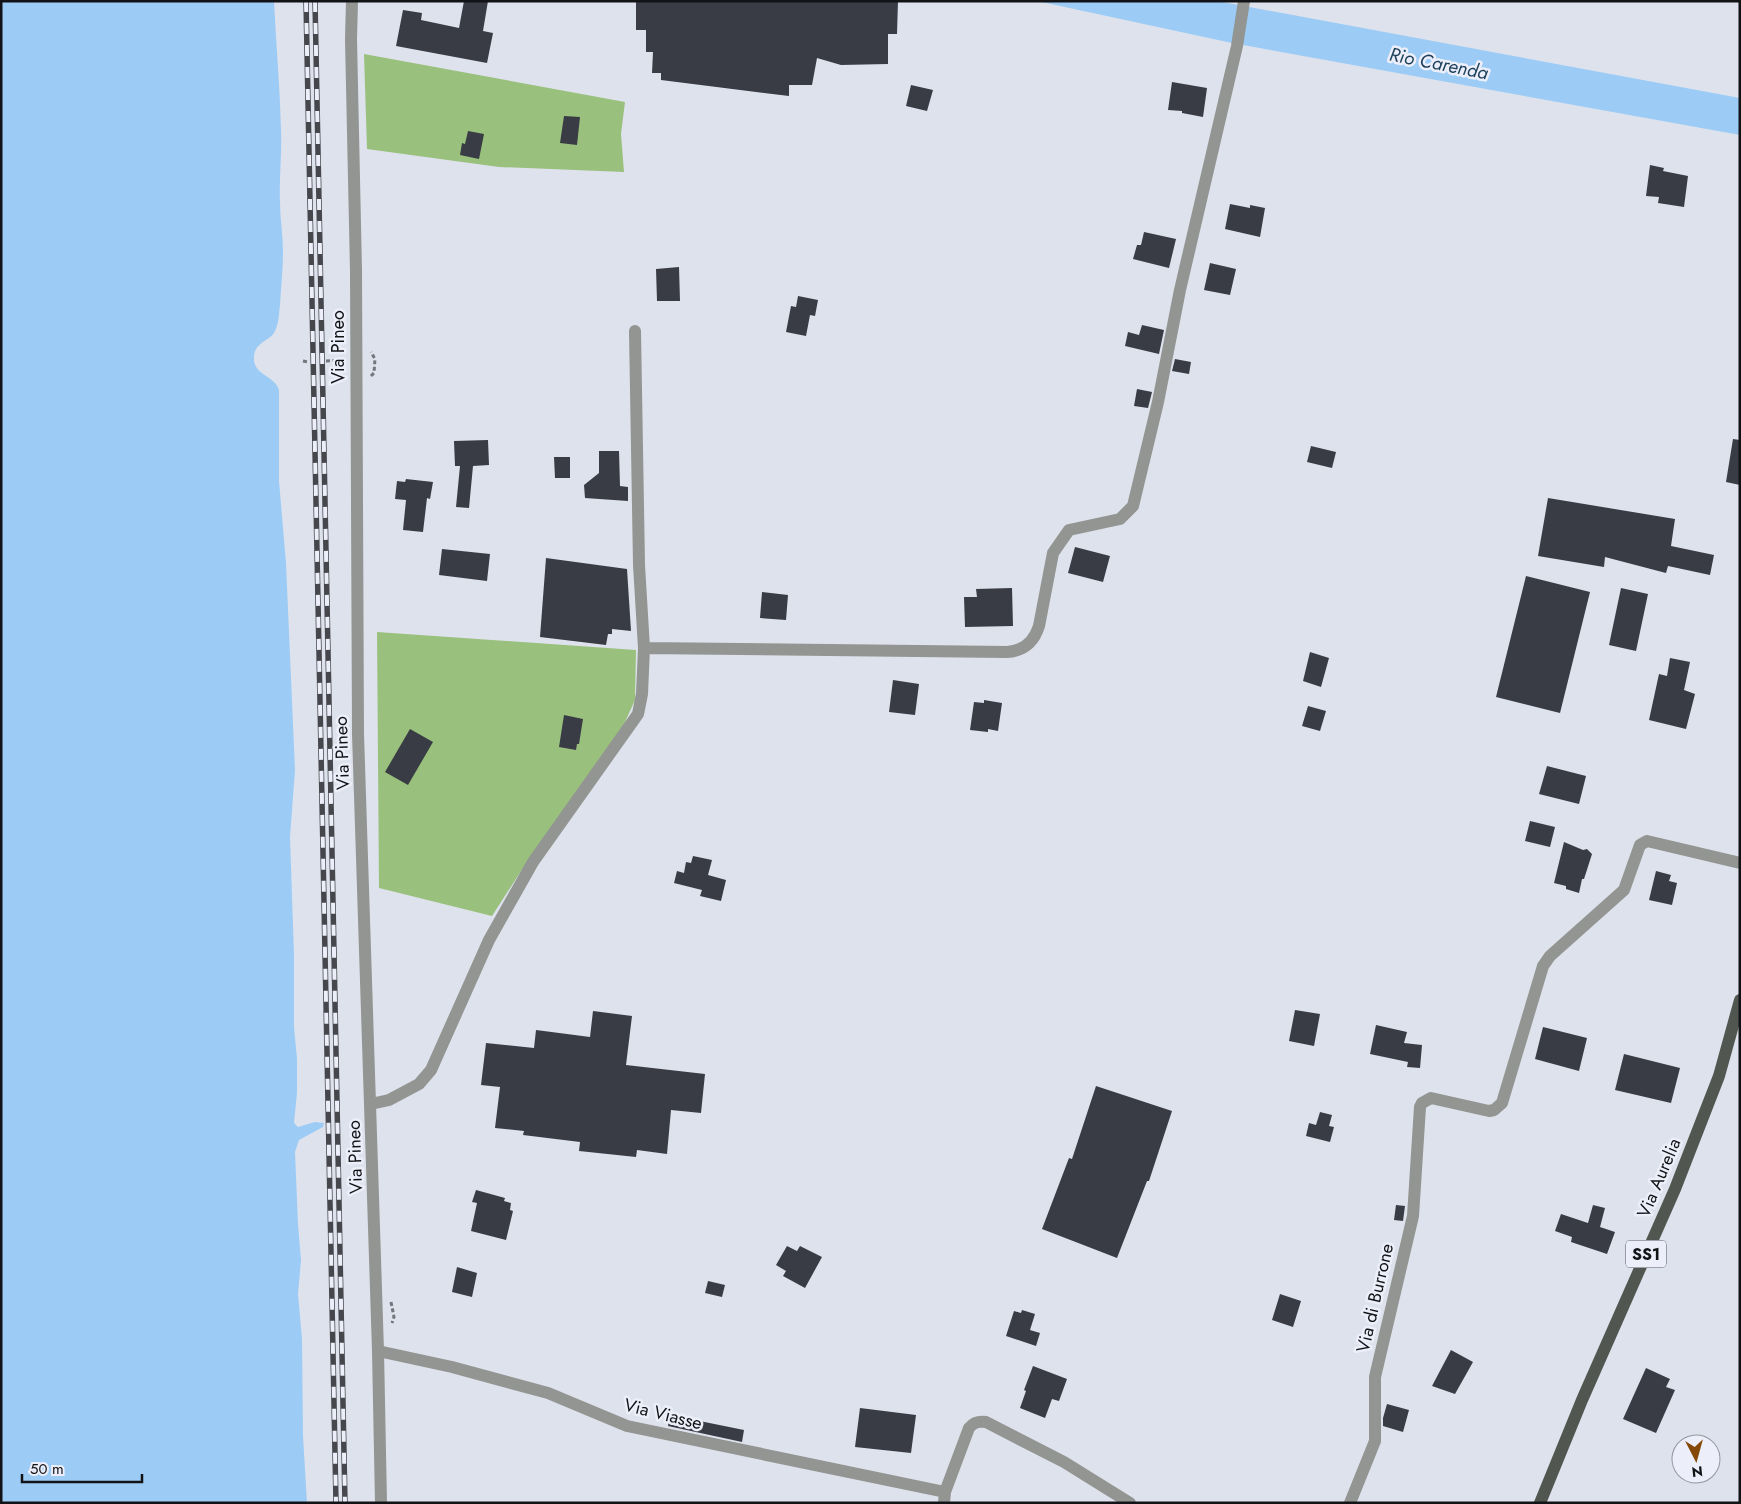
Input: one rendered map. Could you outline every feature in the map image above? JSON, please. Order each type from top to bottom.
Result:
[{"type":"main road","name":"Via Aurelia","points":[[1540,1503],[1582,1400],[1678,1180],[1719,1076],[1740,1000]]},
{"type":"street","name":"Via Pineo","points":[[352,1],[351,39],[356,271],[358,734],[371,1104],[381,1503]]},
{"type":"street","points":[[644,648],[1016,652],[1031,642],[1038,626],[1053,553],[1069,530],[1120,519],[1133,506],[1158,402],[1180,290],[1237,46],[1244,3]]},
{"type":"street","points":[[371,1104],[389,1100],[419,1084],[431,1070],[489,940],[533,862],[638,714],[642,694],[644,648],[639,565],[635,332]]},
{"type":"street","name":"Via di Burrone","points":[[1350,1503],[1374,1440],[1375,1378],[1413,1216],[1420,1107],[1426,1100],[1436,1099],[1489,1111],[1494,1110],[1502,1103],[1543,966],[1550,956],[1624,890],[1640,845],[1647,840],[1740,863]]},
{"type":"street","name":"Via Viasse","points":[[378,1351],[452,1367],[548,1393],[627,1426],[945,1497]]},
{"type":"street","points":[[945,1497],[969,1428],[976,1422],[981,1421],[1064,1462],[1130,1503]]},
{"type":"path","points":[[303,361],[309,362]]},
{"type":"green space","points":[[364,54],[625,102],[621,134],[624,172],[499,167],[367,149]]},
{"type":"green space","points":[[377,632],[636,650],[635,700],[625,722],[521,871],[492,916],[379,888]]},
{"type":"water","points":[[1,1],[274,1],[281,130],[280,215],[283,245],[282,271],[279,315],[276,328],[273,334],[256,349],[254,359],[257,369],[277,385],[279,390],[279,481],[286,563],[295,770],[290,837],[294,955],[294,1027],[297,1059],[297,1093],[294,1123],[298,1127],[315,1122],[324,1123],[323,1127],[299,1140],[295,1152],[301,1260],[298,1294],[302,1339],[303,1436],[307,1503],[1,1503]]},
{"type":"water","name":"Rio Carenda","points":[[1037,1],[1217,1],[1740,98],[1740,135],[1232,43]]},
{"type":"building","points":[[464,1],[488,1],[483,31],[493,33],[487,63],[396,46],[403,10],[422,13],[421,20],[459,28]]},
{"type":"building","points":[[636,1],[898,1],[897,34],[888,34],[888,64],[841,65],[817,58],[812,85],[789,85],[789,96],[661,80],[661,73],[652,73],[653,52],[646,52],[646,30],[636,30]]},
{"type":"building","points":[[1172,82],[1207,88],[1203,117],[1182,113],[1182,111],[1168,110]]},
{"type":"building","points":[[911,85],[933,90],[927,111],[906,106]]},
{"type":"building","points":[[564,116],[580,117],[577,145],[560,143]]},
{"type":"building","points":[[468,131],[484,134],[479,159],[460,155],[462,143],[465,144]]},
{"type":"building","points":[[1650,165],[1664,168],[1663,171],[1688,176],[1684,207],[1658,203],[1659,197],[1646,196]]},
{"type":"building","points":[[1230,204],[1250,208],[1250,205],[1265,208],[1260,237],[1225,229]]},
{"type":"building","points":[[1144,232],[1176,239],[1169,268],[1133,259],[1137,245],[1141,245]]},
{"type":"building","points":[[1210,263],[1236,269],[1230,295],[1204,290]]},
{"type":"building","points":[[679,267],[680,301],[657,301],[656,269]]},
{"type":"building","points":[[798,296],[818,300],[815,316],[810,315],[806,336],[786,332],[791,306],[796,307]]},
{"type":"building","points":[[1142,325],[1164,330],[1159,354],[1125,346],[1128,332],[1139,335]]},
{"type":"building","points":[[1175,359],[1191,362],[1189,374],[1172,371]]},
{"type":"building","points":[[1137,389],[1152,392],[1148,408],[1134,406]]},
{"type":"building","points":[[1733,439],[1740,440],[1740,485],[1726,482]]},
{"type":"building","points":[[488,440],[489,465],[473,466],[469,508],[456,507],[460,466],[455,466],[454,441]]},
{"type":"building","points":[[1311,446],[1336,452],[1332,468],[1307,462]]},
{"type":"building","points":[[599,451],[619,451],[620,486],[628,487],[628,501],[585,498],[584,485],[599,473]]},
{"type":"building","points":[[554,457],[570,457],[570,478],[555,478]]},
{"type":"building","points":[[406,479],[433,482],[430,499],[427,498],[423,532],[403,530],[406,500],[395,499],[397,481],[405,482]]},
{"type":"building","points":[[1548,498],[1675,519],[1671,546],[1714,555],[1710,575],[1668,566],[1666,573],[1605,557],[1604,567],[1538,556]]},
{"type":"building","points":[[1075,547],[1110,556],[1103,582],[1068,573]]},
{"type":"building","points":[[442,549],[490,554],[487,581],[439,575]]},
{"type":"building","points":[[546,558],[627,569],[631,631],[612,629],[612,634],[608,634],[606,645],[540,637]]},
{"type":"building","points":[[1526,576],[1590,592],[1560,713],[1496,697]]},
{"type":"building","points":[[1012,588],[1013,626],[965,627],[964,597],[977,597],[976,589]]},
{"type":"building","points":[[1621,588],[1648,594],[1636,651],[1609,645]]},
{"type":"building","points":[[762,592],[788,595],[786,620],[760,618]]},
{"type":"building","points":[[1310,652],[1329,658],[1321,687],[1303,681]]},
{"type":"building","points":[[1670,658],[1690,662],[1684,690],[1695,694],[1686,729],[1649,720],[1659,674],[1667,676]]},
{"type":"building","points":[[893,680],[919,684],[915,715],[889,712]]},
{"type":"building","points":[[984,700],[1002,703],[998,731],[988,729],[988,732],[970,730],[974,702],[984,703]]},
{"type":"building","points":[[1308,706],[1326,711],[1320,731],[1302,726]]},
{"type":"building","points":[[564,715],[583,719],[579,744],[577,744],[576,750],[559,747]]},
{"type":"building","points":[[410,729],[433,742],[408,785],[385,772]]},
{"type":"building","points":[[1547,766],[1586,776],[1579,804],[1539,794]]},
{"type":"building","points":[[1530,821],[1555,827],[1550,847],[1525,841]]},
{"type":"building","points":[[1564,842],[1583,850],[1587,849],[1592,854],[1584,879],[1582,879],[1579,893],[1566,889],[1566,886],[1554,883]]},
{"type":"building","points":[[693,856],[712,860],[708,875],[726,880],[721,901],[700,896],[702,890],[674,883],[677,871],[684,873],[686,862],[691,863]]},
{"type":"building","points":[[1656,871],[1671,875],[1669,881],[1677,883],[1672,905],[1649,900]]},
{"type":"building","points":[[1295,1010],[1320,1014],[1314,1046],[1289,1041]]},
{"type":"building","points":[[593,1011],[632,1016],[626,1065],[705,1074],[701,1113],[671,1110],[667,1154],[637,1150],[636,1157],[579,1151],[580,1142],[523,1135],[524,1131],[495,1128],[500,1087],[481,1085],[486,1043],[534,1048],[536,1030],[590,1037]]},
{"type":"building","points":[[1376,1025],[1407,1032],[1404,1043],[1422,1045],[1420,1068],[1407,1067],[1408,1062],[1370,1054]]},
{"type":"building","points":[[1543,1027],[1587,1038],[1579,1071],[1535,1059]]},
{"type":"building","points":[[1624,1054],[1680,1068],[1671,1103],[1615,1090]]},
{"type":"building","points":[[1096,1086],[1172,1111],[1149,1181],[1147,1181],[1117,1258],[1042,1229],[1069,1158],[1072,1159]]},
{"type":"building","points":[[1320,1112],[1332,1115],[1329,1126],[1334,1127],[1330,1142],[1306,1136],[1309,1123],[1316,1125]]},
{"type":"building","points":[[476,1190],[505,1198],[504,1201],[511,1203],[510,1210],[513,1211],[506,1240],[471,1231],[477,1203],[472,1202]]},
{"type":"building","points":[[1396,1205],[1405,1206],[1403,1221],[1394,1220]]},
{"type":"building","points":[[1593,1205],[1605,1208],[1600,1227],[1615,1232],[1607,1254],[1571,1242],[1572,1237],[1555,1231],[1561,1214],[1588,1223]]},
{"type":"building","points":[[787,1246],[797,1251],[800,1246],[822,1257],[805,1288],[783,1276],[786,1271],[776,1265]]},
{"type":"building","points":[[457,1267],[477,1273],[472,1297],[452,1292]]},
{"type":"building","points":[[708,1281],[725,1285],[722,1297],[705,1293]]},
{"type":"building","points":[[1280,1294],[1301,1301],[1293,1327],[1272,1320]]},
{"type":"building","points":[[1022,1310],[1035,1314],[1030,1330],[1040,1333],[1036,1346],[1006,1336],[1014,1311],[1021,1313]]},
{"type":"building","points":[[1451,1350],[1473,1362],[1455,1394],[1432,1386]]},
{"type":"building","points":[[1033,1366],[1067,1379],[1059,1401],[1052,1399],[1045,1418],[1020,1408],[1026,1391],[1024,1390]]},
{"type":"building","points":[[1646,1368],[1670,1379],[1666,1387],[1675,1390],[1656,1433],[1623,1419]]},
{"type":"building","points":[[1387,1404],[1409,1410],[1403,1432],[1383,1426]]},
{"type":"building","points":[[860,1408],[916,1415],[911,1453],[855,1447]]},
{"type":"building","points":[[670,1415],[744,1430],[742,1442],[668,1426]]},
{"type":"railway","points":[[306,1],[336,1503]]},
{"type":"railway","points":[[315,1],[345,1503]]}]
